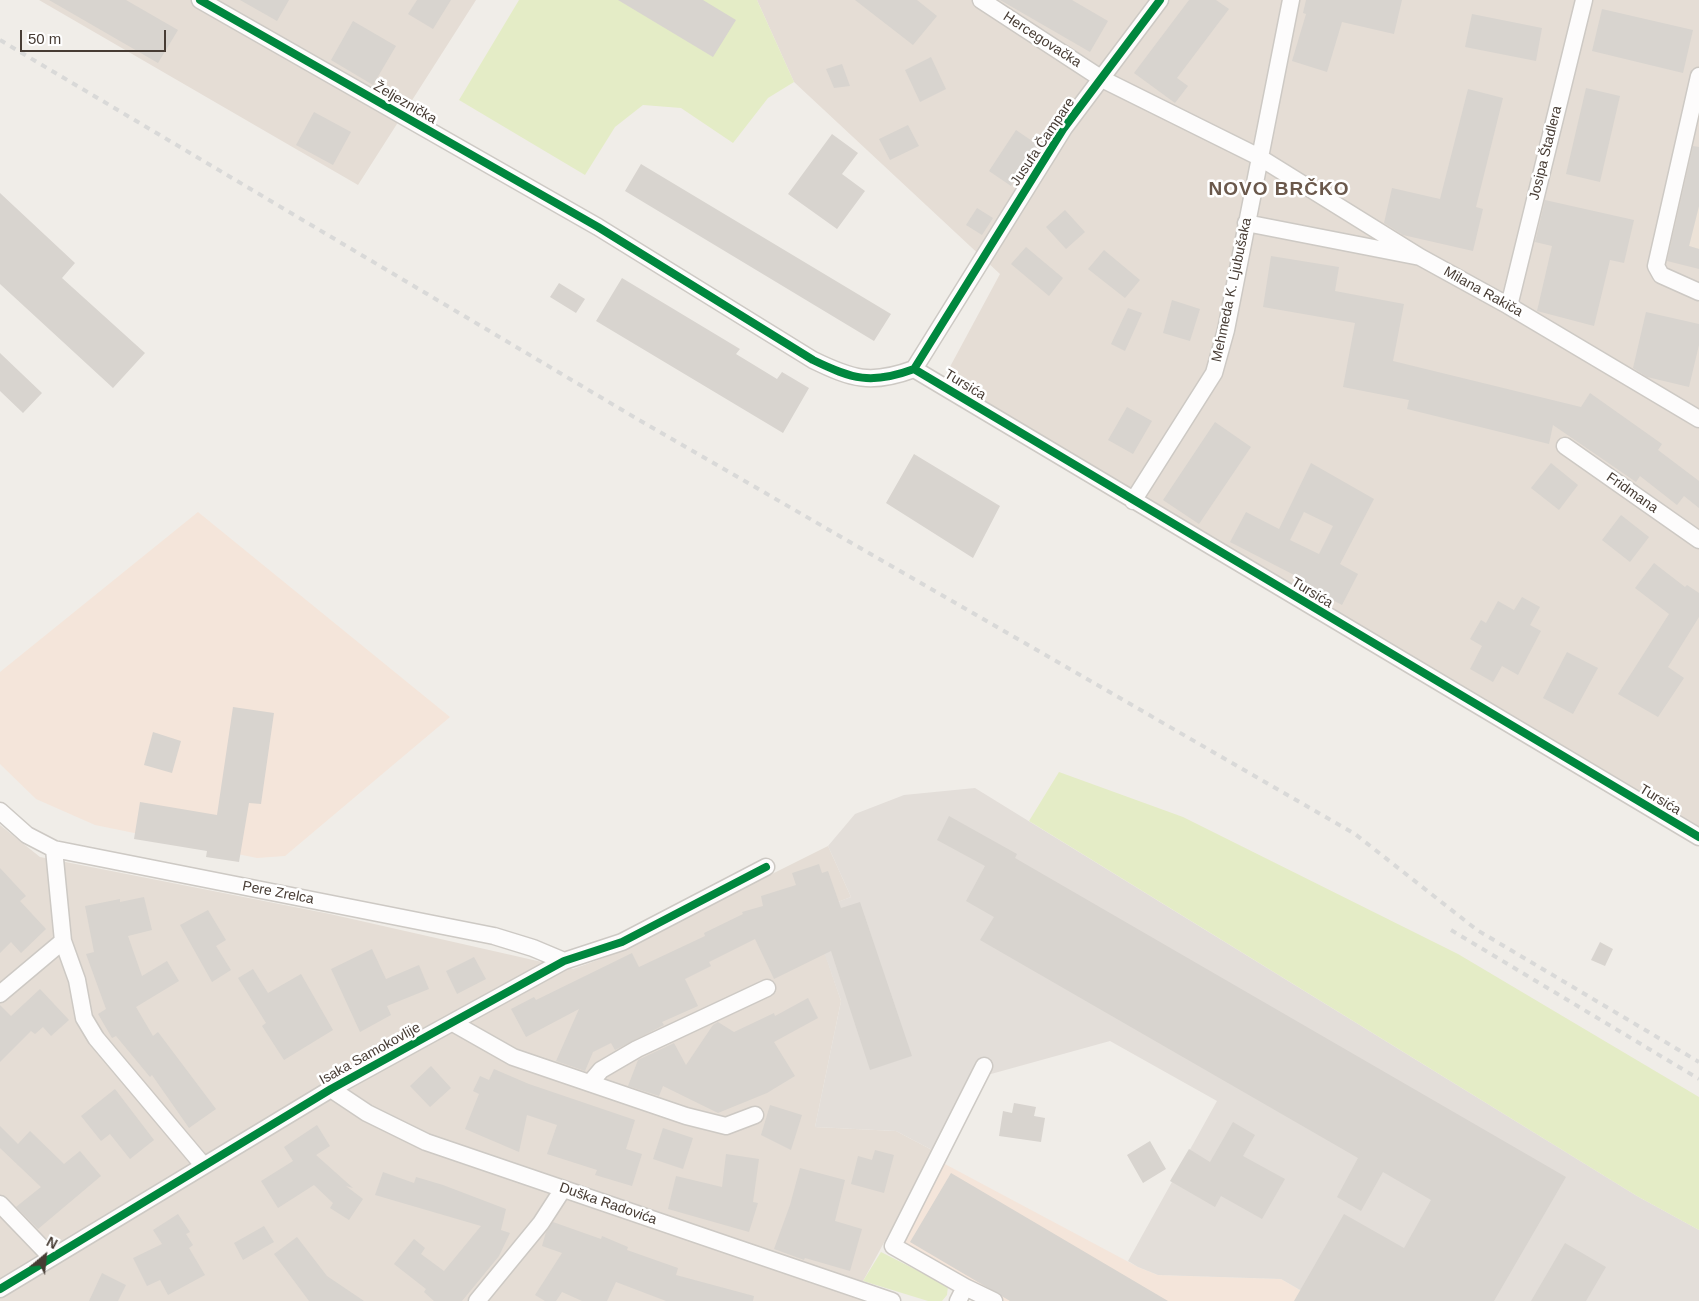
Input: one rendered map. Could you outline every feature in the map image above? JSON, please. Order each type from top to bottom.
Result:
[{"type":"street","name":"Željeznička","points":[[200,0],[598,227],[813,360],[839,373],[860,379],[898,375],[914,369]]},
{"type":"street","name":"Hercegovačka","points":[[982,0],[1102,79],[1259,157],[1420,257]]},
{"type":"street","name":"Jusufa Čampare","points":[[914,369],[1064,128],[1160,0]]},
{"type":"street","name":"Mehmeda K. Ljubušaka","points":[[1133,501],[1214,373],[1226,330],[1291,0]]},
{"type":"street","name":"Josipa Štadlera","points":[[1509,306],[1584,0]]},
{"type":"street","points":[[1699,76],[1656,266],[1660,275],[1699,292]]},
{"type":"street","name":"Milana Rakiča","points":[[1246,223],[1420,257],[1509,306],[1699,419]]},
{"type":"street","name":"Tursića","points":[[914,369],[1699,838]]},
{"type":"street","name":"Fridmana","points":[[1565,446],[1699,540]]},
{"type":"street","name":"Pere Zrelca","points":[[0,811],[27,835],[54,849],[494,936],[533,948],[564,961]]},
{"type":"street","points":[[54,849],[63,941],[77,980],[84,1018],[92,1031],[203,1165]]},
{"type":"street","name":"Isaka Samokovlije","points":[[0,1289],[331,1089],[564,961],[622,942],[766,867]]},
{"type":"street","points":[[0,994],[63,941]]},
{"type":"street","points":[[590,1083],[602,1070],[637,1049],[767,988]]},
{"type":"street","points":[[452,1023],[513,1057],[686,1116],[726,1126],[755,1115]]},
{"type":"street","points":[[984,1066],[892,1246],[962,1294],[994,1301]]},
{"type":"street","name":"Duška Radovića","points":[[331,1089],[367,1113],[426,1142],[892,1301]]},
{"type":"street","points":[[477,1301],[541,1223],[562,1189]]},
{"type":"street","points":[[0,1204],[51,1257]]},
{"type":"shaded area","points":[[39,0],[476,0],[358,185]]},
{"type":"shaded area","points":[[757,0],[1699,0],[1699,837],[938,389],[1000,274],[794,82]]},
{"type":"shaded area","points":[[1699,206],[1699,249],[1689,246]]},
{"type":"shaded area","points":[[198,512],[450,717],[285,856],[257,858],[95,825],[36,799],[0,764],[0,672]]},
{"type":"shaded area","points":[[975,788],[1637,1196],[1699,1230],[1699,1301],[1319,1301],[1281,1279],[1158,1275],[1138,1267],[1128,1261],[1217,1101],[1110,1041],[991,1074],[976,1070],[934,1151],[896,1131],[815,1127],[841,1001],[810,912],[851,897],[828,846],[855,814],[904,795]]},
{"type":"shaded area","points":[[0,825],[40,857],[330,914],[573,969],[606,957],[828,846],[851,897],[811,912],[841,1001],[815,1127],[896,1131],[934,1151],[863,1281],[856,1298],[864,1301],[0,1301]]},
{"type":"shaded area","points":[[943,1163],[1138,1267],[1158,1275],[1281,1279],[1319,1301],[1003,1301],[901,1244]]},
{"type":"green space","points":[[519,0],[757,0],[794,82],[768,98],[733,143],[681,108],[643,105],[615,127],[585,175],[459,100]]},
{"type":"green space","points":[[1059,772],[1183,817],[1458,954],[1699,1097],[1699,1230],[1637,1196],[1029,821]]},
{"type":"green space","points":[[881,1252],[948,1286],[947,1295],[942,1301],[928,1301],[863,1281]]},
{"type":"building","points":[[49,0],[126,0],[178,30],[158,63]]},
{"type":"building","points":[[240,0],[289,0],[277,21]]},
{"type":"building","points":[[417,0],[451,0],[433,29],[408,14]]},
{"type":"building","points":[[618,0],[703,0],[736,20],[713,57]]},
{"type":"building","points":[[855,0],[917,0],[937,16],[913,45]]},
{"type":"building","points":[[1000,0],[1072,0],[1108,21],[1090,52]]},
{"type":"building","points":[[1189,0],[1216,0],[1229,9],[1177,78],[1188,86],[1175,103],[1134,73]]},
{"type":"building","points":[[1306,0],[1402,0],[1394,34],[1342,22],[1327,72],[1292,61],[1306,14],[1303,13]]},
{"type":"building","points":[[1602,9],[1693,30],[1683,73],[1592,51]]},
{"type":"building","points":[[1472,14],[1542,28],[1536,61],[1465,47]]},
{"type":"building","points":[[353,21],[396,46],[373,85],[331,60]]},
{"type":"building","points":[[931,57],[946,89],[920,102],[905,70]]},
{"type":"building","points":[[842,64],[850,86],[834,88],[826,69]]},
{"type":"building","points":[[1586,88],[1620,96],[1600,182],[1566,174]]},
{"type":"building","points":[[1468,89],[1503,98],[1476,207],[1483,209],[1473,251],[1403,235],[1384,223],[1392,188],[1440,199]]},
{"type":"building","points":[[314,112],[351,132],[333,165],[296,145]]},
{"type":"building","points":[[908,125],[919,146],[890,160],[879,139]]},
{"type":"building","points":[[1016,130],[1038,145],[1011,186],[989,171]]},
{"type":"building","points":[[832,134],[858,153],[842,174],[865,191],[837,229],[788,194]]},
{"type":"building","points":[[1693,146],[1699,147],[1699,206],[1689,246],[1699,249],[1699,269],[1667,261]]},
{"type":"building","points":[[641,164],[891,314],[874,341],[625,191]]},
{"type":"building","points":[[0,193],[75,263],[62,278],[145,353],[113,388],[0,284]]},
{"type":"building","points":[[1545,200],[1634,220],[1624,263],[1610,260],[1594,326],[1537,311],[1552,246],[1535,242]]},
{"type":"building","points":[[977,208],[993,218],[982,235],[966,225]]},
{"type":"building","points":[[1065,210],[1085,232],[1066,249],[1046,227]]},
{"type":"building","points":[[1026,247],[1063,278],[1049,296],[1011,264]]},
{"type":"building","points":[[1104,250],[1140,280],[1125,298],[1088,269]]},
{"type":"building","points":[[1271,256],[1339,267],[1335,291],[1404,304],[1393,361],[1581,407],[1590,393],[1662,444],[1658,450],[1699,481],[1699,508],[1684,496],[1677,505],[1640,476],[1636,482],[1553,425],[1549,444],[1407,409],[1409,400],[1343,387],[1355,323],[1263,307]]},
{"type":"building","points":[[622,278],[740,349],[736,354],[777,379],[782,372],[809,388],[783,433],[596,321]]},
{"type":"building","points":[[559,283],[585,299],[576,313],[550,297]]},
{"type":"building","points":[[1172,300],[1200,309],[1190,341],[1163,333]]},
{"type":"building","points":[[1128,308],[1142,313],[1125,351],[1111,344]]},
{"type":"building","points":[[1646,312],[1699,324],[1699,345],[1689,387],[1647,377],[1633,368]]},
{"type":"building","points":[[0,353],[42,393],[23,413],[0,391]]},
{"type":"building","points":[[1127,407],[1152,421],[1133,454],[1108,440]]},
{"type":"building","points":[[1215,422],[1251,447],[1199,524],[1163,500]]},
{"type":"building","points":[[914,454],[1000,506],[973,558],[886,503]]},
{"type":"building","points":[[1311,463],[1374,499],[1340,564],[1358,574],[1342,605],[1296,581],[1298,577],[1230,542],[1246,512],[1279,529]],"holes":[[[1304,512],[1333,526],[1319,554],[1290,540]]]},
{"type":"building","points":[[1551,463],[1578,485],[1559,510],[1531,488]]},
{"type":"building","points":[[1621,515],[1649,537],[1630,562],[1602,540]]},
{"type":"building","points":[[1654,563],[1685,587],[1687,585],[1699,593],[1699,617],[1668,667],[1684,678],[1658,717],[1618,694],[1669,614],[1635,588]]},
{"type":"building","points":[[1522,597],[1540,607],[1530,625],[1541,631],[1518,675],[1502,666],[1493,682],[1470,669],[1482,646],[1470,639],[1481,620],[1486,623],[1498,601],[1514,610]]},
{"type":"building","points":[[1567,652],[1598,668],[1573,714],[1543,698]]},
{"type":"building","points":[[233,707],[274,713],[261,804],[249,803],[239,862],[206,857],[207,851],[134,839],[140,802],[217,815]]},
{"type":"building","points":[[153,732],[181,741],[172,773],[144,765]]},
{"type":"building","points":[[949,816],[1017,854],[1015,858],[1566,1177],[1494,1301],[1294,1301],[1344,1214],[1404,1248],[1431,1200],[1383,1172],[1361,1211],[1337,1197],[1358,1158],[980,940],[994,917],[966,901],[985,866],[937,840]]},
{"type":"building","points":[[819,864],[822,873],[828,871],[841,908],[860,902],[912,1056],[870,1070],[831,951],[774,979],[755,939],[709,962],[711,966],[685,979],[698,1006],[662,1022],[664,1025],[615,1050],[611,1043],[593,1052],[585,1071],[556,1061],[579,1009],[526,1037],[511,1009],[534,997],[536,1000],[632,953],[639,967],[705,936],[704,933],[743,914],[742,912],[763,906],[761,896],[796,885],[792,873]]},
{"type":"building","points":[[0,868],[26,896],[20,901],[46,929],[21,953],[11,942],[0,953]]},
{"type":"building","points":[[144,897],[152,930],[128,936],[142,976],[167,961],[179,981],[136,1007],[153,1036],[158,1032],[216,1109],[189,1128],[152,1075],[150,1077],[116,1036],[112,1038],[98,1014],[106,1009],[86,954],[94,952],[85,906],[120,899],[120,902]]},
{"type":"building","points":[[208,910],[226,940],[216,946],[231,970],[212,982],[180,925]]},
{"type":"building","points":[[1600,942],[1613,949],[1605,966],[1591,960]]},
{"type":"building","points":[[372,949],[386,979],[419,965],[429,989],[387,1006],[391,1015],[360,1032],[331,969]]},
{"type":"building","points":[[474,957],[486,979],[457,994],[446,971]]},
{"type":"building","points":[[253,969],[268,993],[301,974],[333,1030],[284,1060],[262,1026],[266,1023],[238,978]]},
{"type":"building","points":[[40,989],[69,1020],[51,1036],[43,1027],[35,1034],[31,1031],[0,1062],[0,1005],[11,1016]]},
{"type":"building","points":[[808,998],[818,1018],[774,1042],[795,1076],[767,1093],[718,1113],[663,1086],[659,1096],[628,1086],[638,1060],[642,1058],[674,1043],[686,1065],[713,1025],[718,1022],[734,1032],[774,1013],[775,1016]]},
{"type":"building","points":[[431,1066],[451,1088],[430,1107],[410,1086]]},
{"type":"building","points":[[494,1069],[529,1084],[635,1120],[626,1149],[642,1154],[632,1186],[595,1175],[597,1170],[547,1154],[557,1125],[527,1115],[519,1152],[465,1129],[479,1094],[473,1091],[480,1076],[489,1080]]},
{"type":"building","points":[[115,1089],[154,1140],[130,1159],[110,1134],[101,1141],[81,1116]]},
{"type":"building","points":[[1014,1103],[1036,1107],[1034,1116],[1045,1118],[1041,1142],[999,1136],[1003,1111],[1012,1113]]},
{"type":"building","points":[[770,1105],[802,1115],[791,1150],[761,1135]]},
{"type":"building","points":[[1233,1122],[1255,1135],[1243,1156],[1285,1179],[1262,1219],[1221,1196],[1215,1207],[1170,1181],[1189,1149],[1210,1162]]},
{"type":"building","points":[[317,1125],[330,1146],[316,1155],[353,1188],[346,1186],[363,1199],[349,1220],[330,1208],[333,1203],[314,1185],[278,1208],[261,1181],[293,1161],[284,1147]]},
{"type":"building","points":[[0,1126],[18,1144],[30,1131],[64,1164],[80,1151],[101,1176],[38,1229],[16,1207],[41,1187],[0,1148]]},
{"type":"building","points":[[663,1128],[693,1138],[683,1169],[653,1159]]},
{"type":"building","points":[[1150,1141],[1166,1169],[1143,1183],[1127,1155]]},
{"type":"building","points":[[875,1150],[894,1155],[884,1193],[851,1184],[858,1156],[872,1160]]},
{"type":"building","points":[[726,1154],[759,1159],[753,1202],[758,1203],[749,1232],[668,1209],[676,1176],[722,1187]]},
{"type":"building","points":[[800,1168],[845,1180],[835,1221],[862,1229],[850,1271],[805,1258],[804,1260],[774,1249],[790,1205]]},
{"type":"building","points":[[383,1172],[414,1183],[416,1177],[443,1185],[506,1209],[501,1230],[510,1233],[499,1256],[462,1301],[434,1301],[424,1292],[426,1289],[394,1264],[414,1239],[425,1248],[421,1254],[444,1271],[481,1226],[375,1195]]},
{"type":"building","points":[[951,1173],[1168,1301],[1010,1301],[910,1242]]},
{"type":"building","points":[[178,1214],[190,1232],[186,1234],[193,1245],[189,1248],[205,1275],[168,1295],[160,1280],[147,1286],[133,1258],[162,1244],[153,1230]]},
{"type":"building","points":[[553,1222],[601,1239],[602,1236],[628,1247],[627,1250],[678,1268],[676,1275],[754,1296],[753,1301],[666,1301],[616,1282],[607,1301],[582,1301],[562,1292],[556,1301],[545,1301],[535,1295],[562,1253],[542,1246],[546,1232]]},
{"type":"building","points":[[264,1226],[274,1242],[243,1260],[234,1243]]},
{"type":"building","points":[[297,1237],[327,1276],[364,1301],[309,1301],[274,1254]]},
{"type":"building","points":[[1565,1243],[1606,1267],[1586,1301],[1531,1301]]},
{"type":"building","points":[[102,1273],[126,1285],[118,1301],[89,1301]]},
{"type":"railway","points":[[0,40],[639,420],[1355,834],[1477,930],[1699,1062]]},
{"type":"railway","points":[[1451,930],[1699,1079]]},
{"type":"cycle path","points":[[200,0],[598,227],[813,360],[839,372],[862,378],[886,377],[914,369],[1064,128],[1160,0]]},
{"type":"cycle path","points":[[914,369],[1699,837]]},
{"type":"cycle path","points":[[0,1289],[331,1089],[564,961],[622,942],[766,867]]},
{"type":"district","name":"NOVO BRČKO","points":[[1279,190]]}]
